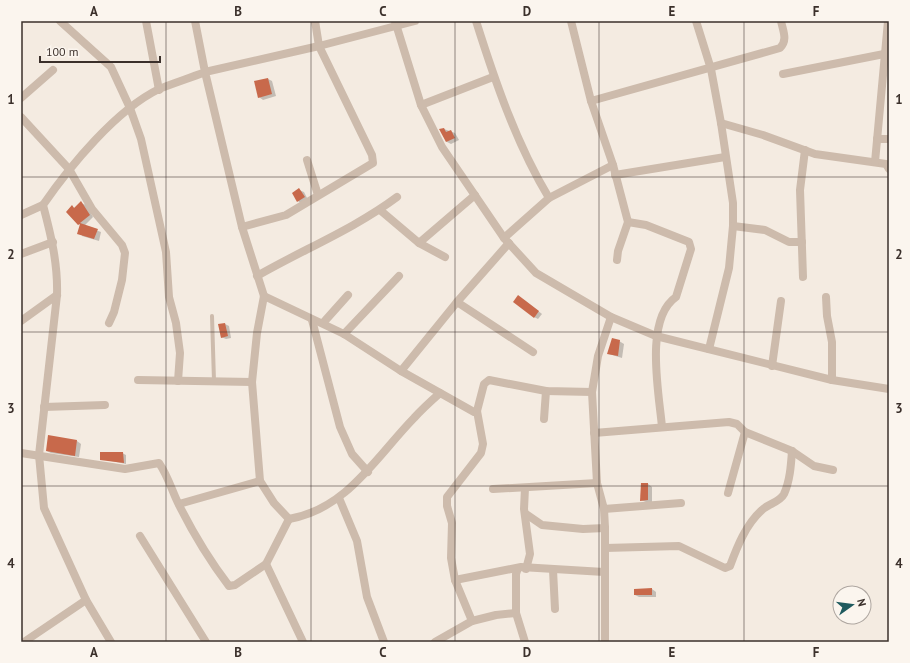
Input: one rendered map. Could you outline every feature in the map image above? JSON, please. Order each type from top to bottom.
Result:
[{"type":"street","points":[[60,21],[111,67],[130,108],[141,139],[166,252],[169,297],[176,323],[180,353],[178,380]]},
{"type":"street","points":[[146,21],[159,90]]},
{"type":"street","points":[[195,21],[205,72],[242,227],[264,296],[257,333],[252,382],[260,482],[274,503],[289,519]]},
{"type":"street","points":[[242,227],[286,215],[373,163],[372,155],[319,46],[315,21]]},
{"type":"street","points":[[21,215],[43,205],[69,169],[130,108],[159,90],[205,72],[319,46],[396,23],[415,21]]},
{"type":"street","points":[[476,21],[493,77],[535,176],[549,198]]},
{"type":"street","points":[[571,21],[592,101],[613,165],[628,222],[618,251],[617,260]]},
{"type":"street","points":[[696,21],[711,69],[733,203],[733,226],[729,268],[709,349]]},
{"type":"street","points":[[592,101],[711,69],[780,48],[784,43],[785,38],[781,21]]},
{"type":"street","points":[[875,162],[887,53],[888,21]]},
{"type":"street","points":[[396,23],[421,105],[442,147],[507,241],[536,273],[612,318],[656,336],[832,380],[889,389]]},
{"type":"street","points":[[783,74],[887,53]]},
{"type":"street","points":[[21,98],[53,70]]},
{"type":"street","points":[[421,105],[493,77]]},
{"type":"street","points":[[21,117],[69,169],[92,209],[122,245],[125,253],[122,280],[109,323]]},
{"type":"street","points":[[721,123],[763,135],[815,154],[886,164],[889,169]]},
{"type":"street","points":[[877,139],[889,139]]},
{"type":"street","points":[[803,277],[800,190],[805,150]]},
{"type":"street","points":[[615,175],[725,157]]},
{"type":"street","points":[[307,160],[318,195]]},
{"type":"street","points":[[401,371],[507,241],[549,198],[613,165]]},
{"type":"street","points":[[419,243],[475,196]]},
{"type":"street","points":[[257,276],[380,210],[397,197]]},
{"type":"street","points":[[43,205],[53,242],[58,273],[57,295],[39,455],[44,508],[86,600],[110,642]]},
{"type":"street","points":[[380,210],[419,243],[445,257]]},
{"type":"street","points":[[628,222],[646,225],[689,242],[691,249],[682,283],[676,297],[670,302],[656,336],[655,356],[662,427]]},
{"type":"street","points":[[733,226],[765,230],[789,242],[802,242]]},
{"type":"street","points":[[21,254],[53,242]]},
{"type":"street","points":[[344,334],[399,276]]},
{"type":"street","points":[[21,320],[57,295]]},
{"type":"street","points":[[323,323],[348,295]]},
{"type":"street","points":[[264,296],[344,334],[401,371],[474,412],[477,411]]},
{"type":"street","points":[[826,297],[827,316],[832,342],[832,380]]},
{"type":"street","points":[[772,366],[781,301]]},
{"type":"street","points":[[457,302],[533,352]]},
{"type":"street","points":[[605,642],[605,528],[604,509],[597,483],[592,392],[598,356],[612,318]]},
{"type":"street","points":[[312,320],[340,428],[352,454],[368,472]]},
{"type":"street","points":[[138,380],[252,382]]},
{"type":"street","points":[[472,621],[455,580],[451,558],[452,523],[447,506],[447,497],[481,453],[483,444],[477,411],[484,384],[489,380],[546,391],[592,392]]},
{"type":"street","points":[[544,419],[546,391]]},
{"type":"street","points":[[289,519],[305,516],[339,498],[368,472],[413,418],[440,393]]},
{"type":"street","points":[[44,407],[104,405]]},
{"type":"street","points":[[594,433],[729,422],[737,424],[745,432],[792,451],[814,466],[833,470]]},
{"type":"street","points":[[728,493],[745,432]]},
{"type":"street","points":[[605,548],[679,546],[725,568],[730,566],[737,548],[750,523],[762,509],[784,495],[790,476],[792,451]]},
{"type":"street","points":[[21,453],[124,469],[159,463],[165,471],[178,504],[212,564],[229,586],[235,585],[266,564],[289,519]]},
{"type":"street","points":[[178,504],[260,482]]},
{"type":"street","points":[[493,489],[597,483]]},
{"type":"street","points":[[525,488],[524,509],[526,514],[530,554],[522,569],[516,574],[516,614],[525,642]]},
{"type":"street","points":[[339,498],[357,541],[367,597],[384,642]]},
{"type":"street","points":[[604,509],[681,503]]},
{"type":"street","points":[[526,514],[535,522],[542,525],[576,528],[605,528]]},
{"type":"street","points":[[527,525],[535,522]]},
{"type":"street","points":[[140,536],[206,642]]},
{"type":"street","points":[[266,564],[303,642]]},
{"type":"street","points":[[455,580],[522,569],[604,572]]},
{"type":"street","points":[[553,570],[555,609]]},
{"type":"street","points":[[24,642],[86,600]]},
{"type":"street","points":[[440,641],[472,621],[496,615],[516,614]]},
{"type":"lane","points":[[212,316],[214,381]]},
{"type":"building","points":[[268,78],[272,94],[258,98],[254,81]]},
{"type":"building","points":[[444,128],[446,132],[451,130],[455,138],[446,142],[439,129]]},
{"type":"building","points":[[299,188],[305,197],[297,202],[292,193]]},
{"type":"building","points":[[81,201],[90,215],[80,223],[98,229],[94,239],[77,234],[80,224],[78,225],[66,212],[72,205],[74,208]]},
{"type":"building","points":[[518,295],[539,311],[534,318],[513,302]]},
{"type":"building","points":[[225,323],[228,336],[221,338],[218,324]]},
{"type":"building","points":[[612,338],[620,340],[618,356],[607,354]]},
{"type":"building","points":[[48,435],[77,440],[75,456],[46,451]]},
{"type":"building","points":[[100,452],[123,452],[124,463],[100,460]]},
{"type":"building","points":[[641,483],[648,483],[648,500],[640,501]]},
{"type":"building","points":[[652,588],[652,595],[634,595],[634,589]]}]
